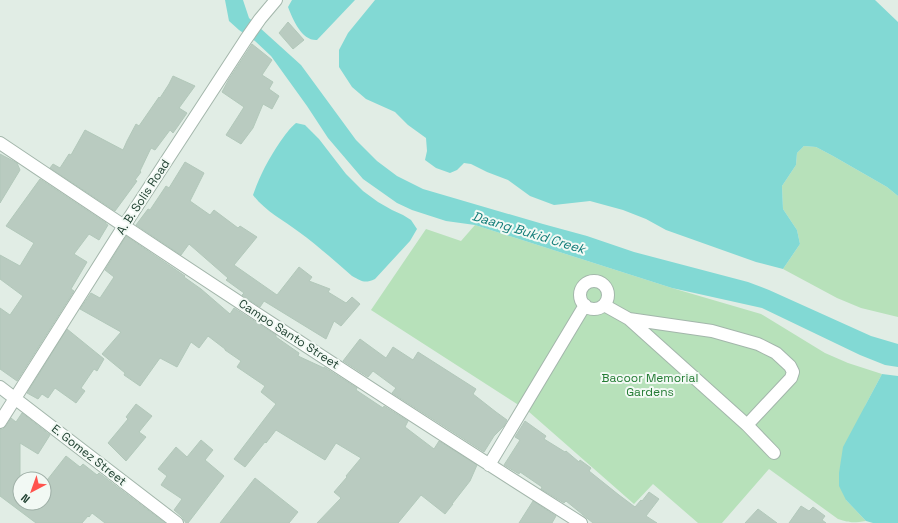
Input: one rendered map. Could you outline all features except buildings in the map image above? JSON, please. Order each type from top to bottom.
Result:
[{"type":"street","name":"A. B. Solis Road","points":[[0,422],[124,226],[246,39],[276,0]]},
{"type":"street","name":"Campo Santo Street","points":[[0,143],[489,465],[581,523]]},
{"type":"street","points":[[594,282],[600,283],[604,286],[608,295],[607,301],[604,305],[598,309],[591,309],[585,305],[580,296],[585,286],[594,282]]},
{"type":"street","points":[[489,465],[585,305]]},
{"type":"street","points":[[604,305],[629,319],[747,425],[774,453]]},
{"type":"street","points":[[629,319],[712,331],[758,344],[776,353],[790,366],[793,372],[791,378],[747,425]]},
{"type":"street","name":"E. Gomez Street","points":[[0,387],[177,523]]},
{"type":"green space","points":[[804,146],[816,147],[833,156],[887,187],[898,196],[898,317],[861,308],[837,298],[783,269],[800,244],[797,230],[783,209],[782,186],[796,165],[797,153]]},
{"type":"green space","name":"Bacoor Memorial Gardens","points":[[475,225],[672,288],[761,314],[825,353],[848,363],[882,374],[865,406],[846,500],[866,521],[852,522],[838,519],[769,469],[722,523],[698,523],[653,484],[634,504],[528,411],[371,310],[426,229],[461,241]]},
{"type":"water","name":"Daang Bukid Creek","points":[[225,0],[243,0],[249,18],[301,65],[356,140],[377,161],[397,176],[423,189],[587,236],[634,252],[748,282],[769,290],[871,336],[898,344],[898,367],[885,365],[860,355],[762,308],[672,288],[475,225],[446,221],[412,210],[397,203],[363,179],[328,138],[271,56],[255,41],[229,21]]},
{"type":"water","points":[[292,0],[355,0],[317,40],[307,37],[299,29],[288,7]]},
{"type":"water","points":[[375,0],[875,0],[898,22],[898,196],[887,187],[833,156],[816,147],[804,146],[797,153],[796,165],[782,186],[783,209],[797,230],[800,244],[783,269],[756,262],[666,230],[646,219],[623,210],[590,201],[554,205],[530,196],[508,180],[471,164],[464,163],[457,170],[450,173],[436,168],[425,160],[427,151],[426,138],[408,125],[395,112],[366,99],[352,87],[339,67],[339,50],[348,33]]},
{"type":"water","points":[[296,123],[305,125],[319,139],[346,174],[363,191],[378,202],[411,220],[417,229],[410,241],[375,279],[371,281],[366,282],[352,276],[299,232],[269,211],[253,195],[261,174],[272,155],[285,134]]},
{"type":"water","points":[[882,374],[898,376],[898,523],[873,523],[866,521],[846,500],[839,486],[839,473],[843,447]]}]
